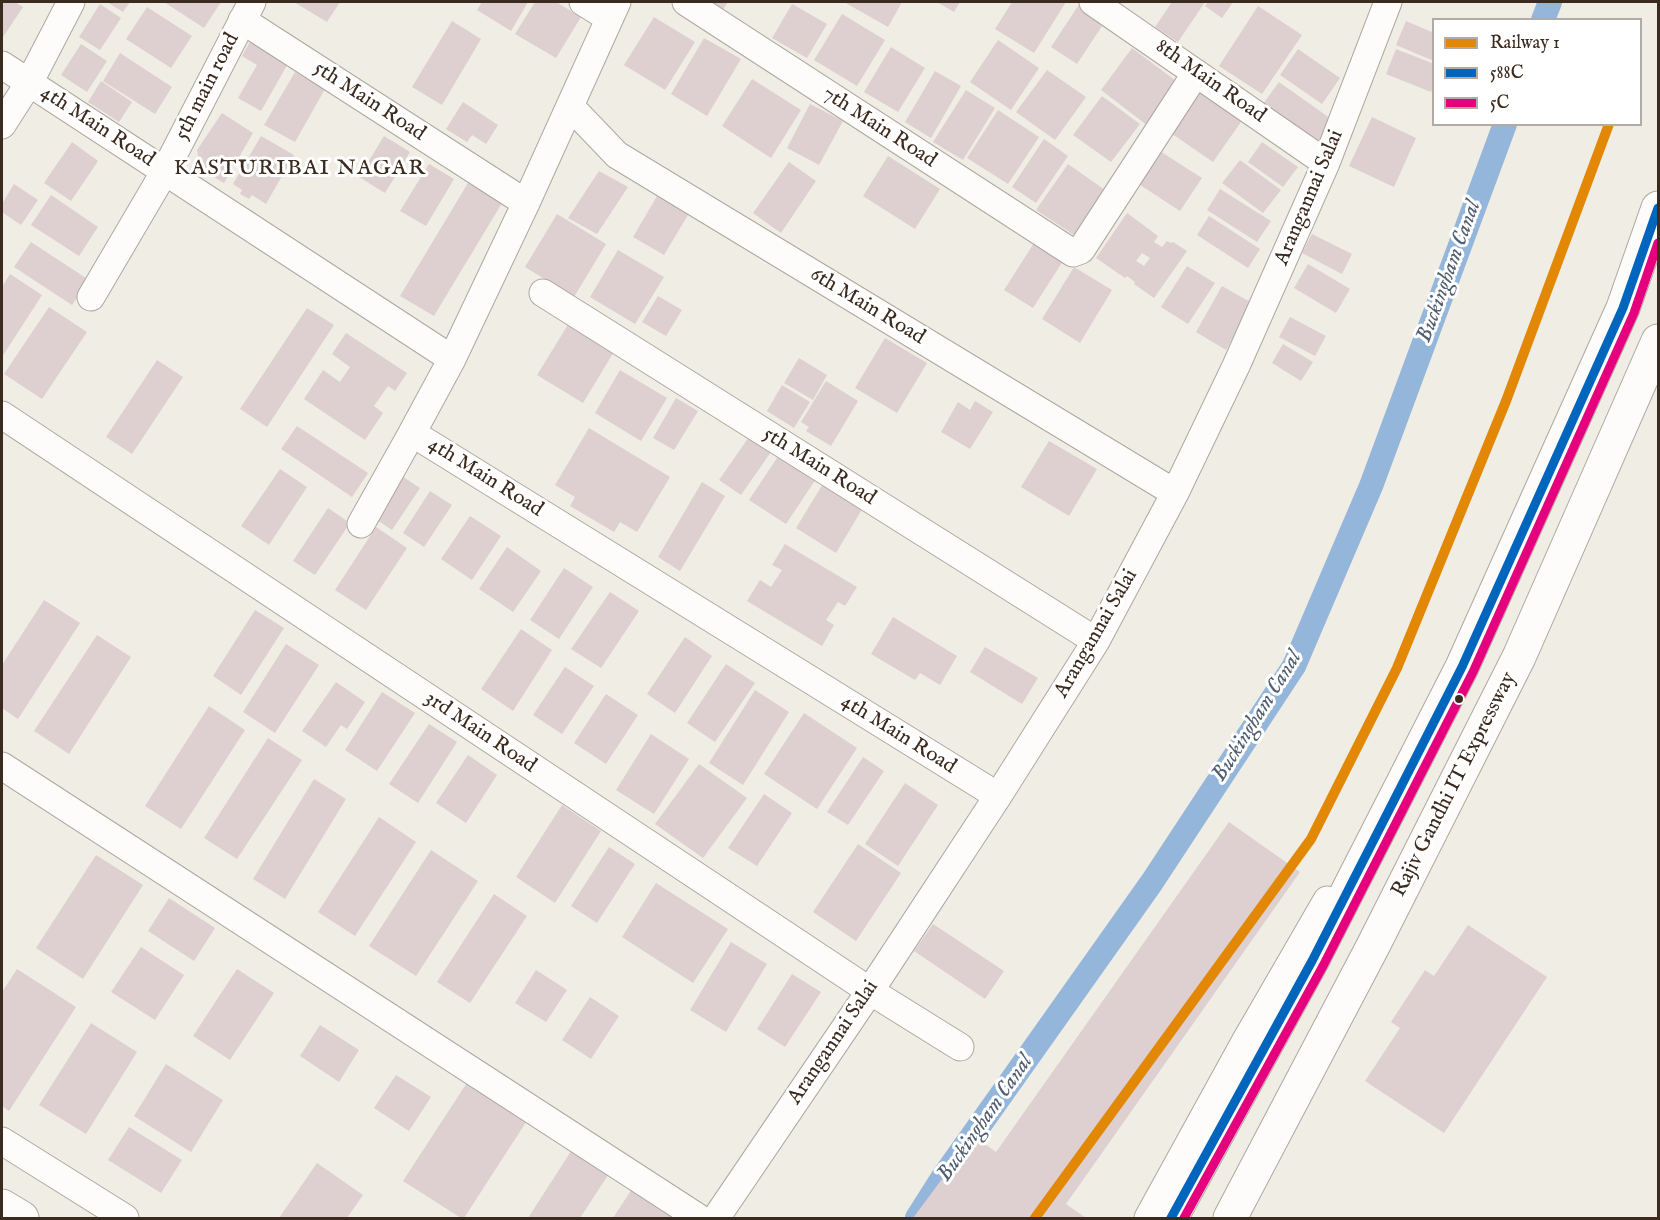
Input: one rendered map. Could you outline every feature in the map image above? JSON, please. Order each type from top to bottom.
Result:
[{"type":"main road","points":[[1171,1218],[1307,971],[1462,667],[1623,308],[1659,208]]},
{"type":"main road","name":"Rajiv Gandhi IT Expressway","points":[[1230,1218],[1372,948],[1519,657],[1659,341]]},
{"type":"main road","points":[[1197,1218],[1274,1071],[1360,888],[1361,865]]},
{"type":"main road","points":[[2,1206],[22,1218]]},
{"type":"street","points":[[2,125],[29,83],[71,2]]},
{"type":"street","points":[[452,359],[526,203],[613,10],[583,2]]},
{"type":"street","name":"7th Main Road","points":[[686,2],[1073,253],[1081,250],[1196,73]]},
{"type":"street","name":"8th Main Road","points":[[1093,2],[1326,163]]},
{"type":"street","name":"Arangannai Salai","points":[[716,1218],[870,991],[1096,641],[1175,493],[1236,366],[1326,163],[1388,2]]},
{"type":"street","name":"5th main road","points":[[91,297],[165,171],[247,10]]},
{"type":"street","name":"5th Main Road","points":[[247,10],[526,203]]},
{"type":"street","name":"4th Main Road","points":[[2,65],[452,359],[412,433],[998,796]]},
{"type":"street","name":"6th Main Road","points":[[570,106],[617,155],[1175,493]]},
{"type":"street","name":"5th Main Road","points":[[543,293],[1096,641]]},
{"type":"street","name":"3rd Main Road","points":[[2,416],[870,991],[960,1047]]},
{"type":"street","points":[[361,524],[412,433]]},
{"type":"street","points":[[2,766],[699,1218]]},
{"type":"street","points":[[1148,1218],[1246,1040],[1337,883],[1361,865]]},
{"type":"street","points":[[2,1141],[125,1218]]},
{"type":"building","points":[[2,2],[15,2],[23,7],[3,37],[2,36]]},
{"type":"building","points":[[107,2],[130,2],[123,12]]},
{"type":"building","points":[[164,2],[221,2],[204,28]]},
{"type":"building","points":[[294,2],[340,2],[327,22]]},
{"type":"building","points":[[482,2],[528,2],[511,31],[477,10]]},
{"type":"building","points":[[535,2],[556,2],[581,17],[556,58],[515,34]]},
{"type":"building","points":[[704,2],[728,2],[722,11]]},
{"type":"building","points":[[844,2],[902,2],[888,27]]},
{"type":"building","points":[[937,2],[960,2],[954,12]]},
{"type":"building","points":[[1012,2],[1066,2],[1034,53],[995,29]]},
{"type":"building","points":[[1172,2],[1205,2],[1178,42],[1155,27]]},
{"type":"building","points":[[1208,2],[1233,2],[1222,18],[1205,6]]},
{"type":"building","points":[[1080,3],[1106,20],[1077,64],[1051,47]]},
{"type":"building","points":[[100,4],[121,18],[100,50],[79,37]]},
{"type":"building","points":[[792,4],[827,24],[807,58],[772,38]]},
{"type":"building","points":[[1258,6],[1302,35],[1262,94],[1219,66]]},
{"type":"building","points":[[147,7],[192,36],[171,68],[126,39]]},
{"type":"building","points":[[842,14],[885,40],[857,86],[814,60]]},
{"type":"building","points":[[654,17],[695,42],[665,90],[624,65]]},
{"type":"building","points":[[452,21],[481,39],[442,105],[412,87]]},
{"type":"building","points":[[1406,21],[1432,32],[1432,60],[1396,45]]},
{"type":"building","points":[[252,38],[290,60],[261,111],[238,98],[257,65],[242,56]]},
{"type":"building","points":[[704,38],[741,59],[707,116],[671,94]]},
{"type":"building","points":[[998,40],[1039,68],[1011,110],[970,82]]},
{"type":"building","points":[[81,44],[107,61],[87,92],[61,75]]},
{"type":"building","points":[[891,47],[925,68],[898,112],[864,92]]},
{"type":"building","points":[[1132,48],[1180,84],[1148,126],[1101,90]]},
{"type":"building","points":[[1298,49],[1340,78],[1322,104],[1280,75]]},
{"type":"building","points":[[1396,49],[1432,63],[1432,90],[1431,92],[1386,74]]},
{"type":"building","points":[[120,53],[172,87],[155,114],[103,81]]},
{"type":"building","points":[[1047,70],[1086,97],[1055,140],[1016,112]]},
{"type":"building","points":[[935,71],[961,86],[931,138],[905,122]]},
{"type":"building","points":[[295,72],[325,89],[295,142],[264,125]]},
{"type":"building","points":[[752,79],[801,110],[771,158],[722,126]]},
{"type":"building","points":[[101,81],[132,102],[119,122],[88,102]]},
{"type":"building","points":[[1279,82],[1334,121],[1316,147],[1260,108]]},
{"type":"building","points":[[1195,86],[1243,119],[1213,162],[1165,129]]},
{"type":"building","points":[[966,90],[995,108],[963,160],[933,142]]},
{"type":"building","points":[[1102,96],[1140,124],[1111,162],[1073,135]]},
{"type":"building","points":[[463,102],[498,125],[486,144],[472,135],[467,142],[446,129]]},
{"type":"building","points":[[810,104],[843,121],[819,165],[787,148]]},
{"type":"building","points":[[998,110],[1039,137],[1008,184],[967,158]]},
{"type":"building","points":[[222,113],[253,133],[224,183],[200,169],[197,150]]},
{"type":"building","points":[[1372,117],[1416,138],[1394,187],[1349,166]]},
{"type":"building","points":[[261,136],[294,155],[266,204],[252,195],[249,199],[240,194],[242,190],[233,184]]},
{"type":"building","points":[[384,136],[410,152],[385,193],[359,177]]},
{"type":"building","points":[[1044,139],[1068,156],[1036,203],[1012,187]]},
{"type":"building","points":[[72,142],[98,161],[71,201],[44,183]]},
{"type":"building","points":[[1262,142],[1298,167],[1283,187],[1248,162]]},
{"type":"building","points":[[1155,148],[1202,178],[1180,211],[1134,181]]},
{"type":"building","points":[[888,156],[940,189],[915,229],[863,196]]},
{"type":"building","points":[[1240,160],[1281,190],[1263,213],[1222,183]]},
{"type":"building","points":[[789,162],[816,181],[781,233],[753,213]]},
{"type":"building","points":[[429,164],[454,179],[426,226],[400,211]]},
{"type":"building","points":[[1068,164],[1105,190],[1074,235],[1036,210]]},
{"type":"building","points":[[599,171],[628,187],[597,234],[568,218]]},
{"type":"building","points":[[468,183],[502,203],[434,316],[400,296]]},
{"type":"building","points":[[14,184],[38,200],[21,225],[2,212],[2,204]]},
{"type":"building","points":[[1220,189],[1271,221],[1257,242],[1207,210]]},
{"type":"building","points":[[660,191],[691,210],[664,255],[633,237]]},
{"type":"building","points":[[51,195],[98,227],[79,256],[31,225]]},
{"type":"building","points":[[1127,213],[1158,236],[1154,242],[1162,247],[1167,241],[1173,242],[1187,251],[1154,298],[1127,276],[1125,278],[1096,258]],"holes":[[[1142,253],[1150,258],[1144,266],[1136,261]]]},
{"type":"building","points":[[557,214],[606,244],[574,297],[525,267]]},
{"type":"building","points":[[1209,216],[1260,249],[1248,268],[1197,235]]},
{"type":"building","points":[[1312,234],[1352,254],[1342,274],[1302,253]]},
{"type":"building","points":[[31,242],[89,280],[72,305],[14,267]]},
{"type":"building","points":[[1034,243],[1063,261],[1033,308],[1004,290]]},
{"type":"building","points":[[618,250],[664,277],[635,324],[590,297]]},
{"type":"building","points":[[1308,264],[1350,289],[1336,313],[1294,288]]},
{"type":"building","points":[[1187,266],[1215,283],[1188,324],[1161,307]]},
{"type":"building","points":[[1074,267],[1112,290],[1080,343],[1042,319]]},
{"type":"building","points":[[10,274],[42,295],[2,357],[2,287]]},
{"type":"building","points":[[1222,286],[1252,303],[1226,350],[1196,332]]},
{"type":"building","points":[[658,296],[682,310],[666,336],[642,322]]},
{"type":"building","points":[[49,307],[87,332],[42,399],[4,374]]},
{"type":"building","points":[[307,308],[334,325],[267,427],[240,409]]},
{"type":"building","points":[[1290,317],[1326,336],[1315,356],[1279,337]]},
{"type":"building","points":[[569,323],[615,350],[583,403],[537,375]]},
{"type":"building","points":[[346,333],[407,373],[395,391],[388,386],[374,406],[383,413],[365,440],[304,399],[323,370],[340,382],[350,367],[332,354]]},
{"type":"building","points":[[885,338],[927,363],[897,413],[855,388]]},
{"type":"building","points":[[1283,344],[1313,362],[1301,381],[1272,363]]},
{"type":"building","points":[[799,358],[827,375],[813,400],[784,383]]},
{"type":"building","points":[[157,360],[183,377],[132,454],[106,437]]},
{"type":"building","points":[[620,370],[667,398],[641,441],[595,413]]},
{"type":"building","points":[[826,381],[858,401],[831,446],[806,431],[809,427],[801,422]]},
{"type":"building","points":[[782,385],[810,402],[794,428],[767,411]]},
{"type":"building","points":[[676,398],[698,411],[674,450],[653,438]]},
{"type":"building","points":[[975,401],[993,412],[970,449],[941,432],[958,402],[970,410]]},
{"type":"building","points":[[297,426],[368,473],[352,497],[281,449]]},
{"type":"building","points":[[589,428],[670,477],[637,532],[620,522],[614,532],[570,506],[575,497],[555,485]]},
{"type":"building","points":[[751,434],[773,449],[741,495],[719,480]]},
{"type":"building","points":[[1049,441],[1097,469],[1069,516],[1021,487]]},
{"type":"building","points":[[779,455],[816,479],[786,524],[749,500]]},
{"type":"building","points":[[280,469],[307,487],[269,545],[241,526]]},
{"type":"building","points":[[402,476],[420,488],[392,530],[374,518]]},
{"type":"building","points":[[702,482],[725,496],[680,571],[658,557]]},
{"type":"building","points":[[824,482],[864,506],[836,553],[796,528]]},
{"type":"building","points":[[430,491],[452,505],[424,547],[403,533]]},
{"type":"building","points":[[328,508],[350,523],[315,575],[293,561]]},
{"type":"building","points":[[470,516],[501,536],[472,580],[441,559]]},
{"type":"building","points":[[376,527],[407,548],[366,610],[335,590]]},
{"type":"building","points":[[785,544],[857,587],[845,606],[838,602],[826,620],[834,625],[822,646],[747,601],[760,580],[771,587],[782,570],[772,565]]},
{"type":"building","points":[[507,547],[541,571],[513,612],[479,589]]},
{"type":"building","points":[[564,568],[593,587],[559,639],[530,620]]},
{"type":"building","points":[[610,592],[639,611],[601,668],[571,649]]},
{"type":"building","points":[[44,600],[80,623],[18,719],[2,708],[2,665]]},
{"type":"building","points":[[255,610],[284,628],[241,695],[213,676]]},
{"type":"building","points":[[893,617],[957,656],[940,685],[920,673],[915,680],[871,654]]},
{"type":"building","points":[[521,629],[552,650],[513,711],[481,689]]},
{"type":"building","points":[[97,635],[131,657],[69,754],[34,731]]},
{"type":"building","points":[[685,637],[712,656],[675,713],[647,694]]},
{"type":"building","points":[[286,644],[319,665],[275,733],[243,712]]},
{"type":"building","points":[[985,647],[1038,678],[1022,704],[970,672]]},
{"type":"building","points":[[726,664],[755,683],[715,742],[687,723]]},
{"type":"building","points":[[565,667],[594,686],[562,734],[533,715]]},
{"type":"building","points":[[336,682],[365,702],[347,729],[341,725],[326,747],[302,731]]},
{"type":"building","points":[[755,690],[789,712],[743,785],[709,763]]},
{"type":"building","points":[[382,692],[415,713],[377,771],[345,750]]},
{"type":"building","points":[[606,694],[638,715],[606,764],[574,743]]},
{"type":"building","points":[[209,706],[245,730],[181,829],[145,806]]},
{"type":"building","points":[[804,713],[857,748],[817,809],[764,774]]},
{"type":"building","points":[[429,724],[457,742],[418,803],[389,784]]},
{"type":"building","points":[[651,734],[689,759],[654,814],[616,790]]},
{"type":"building","points":[[268,738],[302,760],[237,859],[204,838]]},
{"type":"building","points":[[468,755],[497,775],[466,823],[436,803]]},
{"type":"building","points":[[863,757],[884,771],[848,825],[827,812]]},
{"type":"building","points":[[699,764],[747,798],[703,858],[655,824]]},
{"type":"building","points":[[314,779],[346,799],[285,899],[253,879]]},
{"type":"building","points":[[905,783],[938,805],[898,866],[865,844]]},
{"type":"building","points":[[764,794],[792,813],[757,866],[728,848]]},
{"type":"building","points":[[562,805],[601,831],[555,903],[516,877]]},
{"type":"building","points":[[379,817],[416,842],[355,936],[318,912]]},
{"type":"building","points":[[1229,822],[1300,872],[1066,1204],[1086,1218],[913,1218],[974,1136],[996,1152]]},
{"type":"building","points":[[858,844],[901,873],[856,941],[813,912]]},
{"type":"building","points":[[609,847],[635,864],[597,923],[571,906]]},
{"type":"building","points":[[431,850],[478,881],[416,976],[369,946]]},
{"type":"building","points":[[96,855],[143,885],[83,979],[36,948]]},
{"type":"building","points":[[656,883],[728,929],[693,983],[622,937]]},
{"type":"building","points":[[494,894],[527,916],[470,1003],[437,982]]},
{"type":"building","points":[[169,898],[215,928],[194,961],[148,931]]},
{"type":"building","points":[[933,924],[1004,971],[985,999],[914,951]]},
{"type":"building","points":[[1468,925],[1547,977],[1444,1133],[1365,1081],[1400,1028],[1391,1022],[1425,970],[1434,976]]},
{"type":"building","points":[[731,942],[767,964],[726,1032],[690,1010]]},
{"type":"building","points":[[141,947],[184,975],[155,1020],[111,992]]},
{"type":"building","points":[[17,969],[76,1007],[9,1111],[2,1106],[2,992]]},
{"type":"building","points":[[237,969],[274,993],[230,1060],[193,1036]]},
{"type":"building","points":[[536,970],[567,990],[546,1022],[515,1003]]},
{"type":"building","points":[[792,974],[821,992],[785,1047],[757,1029]]},
{"type":"building","points":[[590,997],[619,1016],[591,1059],[562,1040]]},
{"type":"building","points":[[91,1023],[137,1052],[86,1134],[39,1105]]},
{"type":"building","points":[[320,1025],[359,1050],[339,1082],[300,1056]]},
{"type":"building","points":[[166,1064],[223,1100],[191,1152],[134,1116]]},
{"type":"building","points":[[396,1075],[431,1097],[409,1131],[374,1108]]},
{"type":"building","points":[[470,1078],[530,1116],[464,1218],[461,1218],[403,1181]]},
{"type":"building","points":[[129,1127],[182,1160],[161,1193],[108,1160]]},
{"type":"building","points":[[575,1145],[612,1169],[580,1218],[528,1218]]},
{"type":"building","points":[[317,1163],[363,1195],[347,1218],[279,1218]]},
{"type":"building","points":[[632,1189],[673,1216],[672,1218],[613,1218]]},
{"type":"waterway","name":"Buckingham Canal","points":[[1544,18],[1550,2]]},
{"type":"waterway","name":"Buckingham Canal","points":[[917,1218],[943,1177],[1152,882],[1294,666],[1371,486],[1504,126]]},
{"type":"rail line","name":"1","points":[[1035,1218],[1311,839],[1397,668],[1506,401],[1608,126]]},
{"type":"transit line","name":"588C","points":[[1171,1218],[1312,961],[1462,667],[1623,308],[1658,208]]},
{"type":"transit line","name":"5C","points":[[1184,1218],[1323,966],[1473,672],[1634,313],[1658,243]]},
{"type":"district","name":"KASTURIBAI NAGAR","points":[[300,169]]}]
